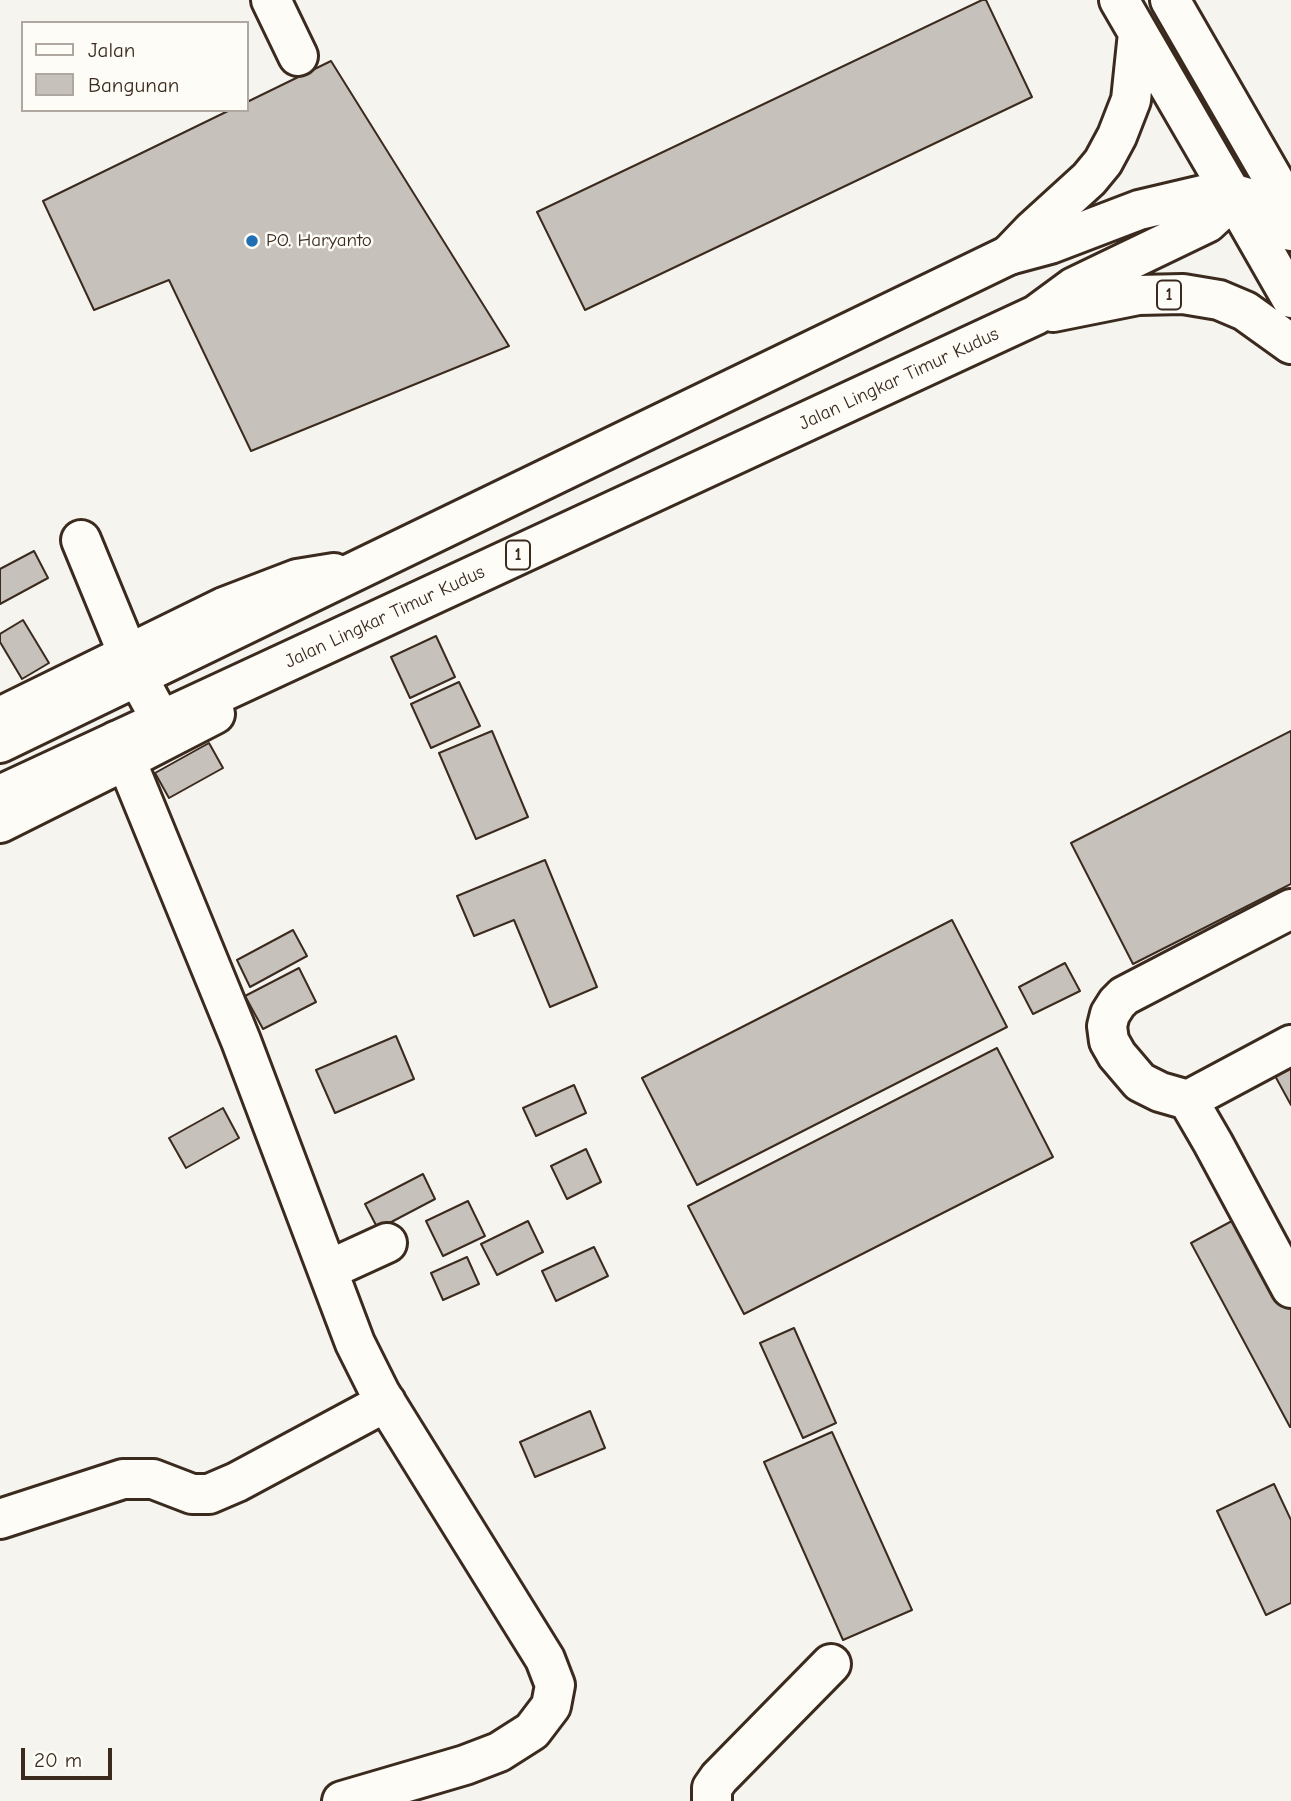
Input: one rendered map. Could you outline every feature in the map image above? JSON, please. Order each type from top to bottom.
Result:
[{"type":"main road","points":[[271,0],[298,56]]},
{"type":"main road","points":[[1119,0],[1291,298]]},
{"type":"main road","points":[[1170,0],[1291,210]]},
{"type":"main road","points":[[1009,256],[1089,179],[1103,162],[1131,100],[1138,33]]},
{"type":"main road","points":[[1212,73],[1228,128],[1233,167],[1231,193]]},
{"type":"main road","points":[[0,717],[132,665],[358,569],[1009,256],[1050,244],[1139,210],[1207,194],[1231,193],[1252,199],[1277,216],[1291,231]]},
{"type":"main road","name":"1","points":[[1036,315],[1074,287],[1206,223],[1221,210],[1231,193]]},
{"type":"main road","name":"1","points":[[1036,315],[1138,295],[1182,295],[1219,300],[1245,311],[1291,344]]},
{"type":"main road","name":"Jalan Lingkar Timur Kudus","points":[[0,795],[121,751],[161,720],[1036,315]]},
{"type":"main road","points":[[81,540],[132,665],[161,720]]},
{"type":"main road","points":[[0,823],[121,751],[287,675],[328,651],[354,631]]},
{"type":"main road","points":[[0,743],[132,665]]},
{"type":"main road","points":[[121,751],[241,1041],[355,1343],[386,1402],[545,1659],[555,1685],[551,1706],[532,1731],[499,1752],[465,1765],[342,1801]]},
{"type":"main road","points":[[1291,909],[1124,996],[1110,1014],[1107,1026],[1109,1041],[1125,1066],[1140,1082],[1160,1092],[1188,1100],[1291,1289]]},
{"type":"main road","points":[[1188,1100],[1291,1045]]},
{"type":"main road","points":[[328,1270],[387,1243]]},
{"type":"main road","points":[[0,1519],[123,1479],[153,1479],[192,1494],[209,1494],[237,1482],[386,1402]]},
{"type":"main road","points":[[712,1801],[712,1788],[719,1778],[831,1664]]},
{"type":"building","points":[[986,0],[1032,97],[585,310],[537,212]]},
{"type":"building","name":"PO. Haryanto","points":[[331,61],[509,346],[251,451],[169,280],[94,310],[43,201],[226,112],[248,112],[248,102]]},
{"type":"building","points":[[34,551],[48,578],[0,604],[0,569]]},
{"type":"building","points":[[23,620],[49,663],[22,679],[0,642],[0,634]]},
{"type":"building","points":[[436,636],[455,677],[410,698],[391,657]]},
{"type":"building","points":[[459,682],[480,726],[431,748],[411,704]]},
{"type":"building","points":[[492,731],[528,817],[476,839],[439,753]]},
{"type":"building","points":[[1291,731],[1291,884],[1133,964],[1071,843]]},
{"type":"building","points":[[209,743],[223,768],[169,798],[155,773]]},
{"type":"building","points":[[545,860],[597,987],[550,1007],[514,920],[474,936],[457,896]]},
{"type":"building","points":[[952,920],[1007,1027],[697,1185],[642,1078]]},
{"type":"building","points":[[293,930],[307,956],[250,987],[237,960]]},
{"type":"building","points":[[1065,963],[1080,991],[1033,1014],[1019,987]]},
{"type":"building","points":[[299,968],[316,1002],[263,1029],[245,996]]},
{"type":"building","points":[[396,1036],[414,1079],[335,1113],[316,1070]]},
{"type":"building","points":[[997,1048],[1053,1157],[744,1314],[688,1206]]},
{"type":"building","points":[[1291,1065],[1291,1105],[1274,1074]]},
{"type":"building","points":[[574,1085],[586,1113],[536,1136],[523,1108]]},
{"type":"building","points":[[223,1108],[239,1138],[186,1168],[169,1138]]},
{"type":"building","points":[[586,1149],[601,1182],[567,1199],[551,1166]]},
{"type":"building","points":[[423,1174],[435,1199],[378,1229],[365,1204]]},
{"type":"building","points":[[468,1201],[485,1236],[443,1256],[426,1221]]},
{"type":"building","points":[[1243,1215],[1291,1305],[1291,1427],[1191,1243]]},
{"type":"building","points":[[528,1221],[543,1252],[497,1275],[481,1244]]},
{"type":"building","points":[[594,1247],[608,1276],[556,1301],[542,1271]]},
{"type":"building","points":[[467,1257],[479,1284],[443,1300],[431,1273]]},
{"type":"building","points":[[794,1328],[836,1423],[803,1438],[760,1343]]},
{"type":"building","points":[[590,1411],[605,1448],[535,1477],[520,1442]]},
{"type":"building","points":[[832,1432],[912,1610],[843,1640],[764,1462]]},
{"type":"building","points":[[1274,1484],[1291,1520],[1291,1603],[1266,1615],[1217,1511]]},
{"type":"place","name":"PO. Haryanto","points":[[252,241]]}]
